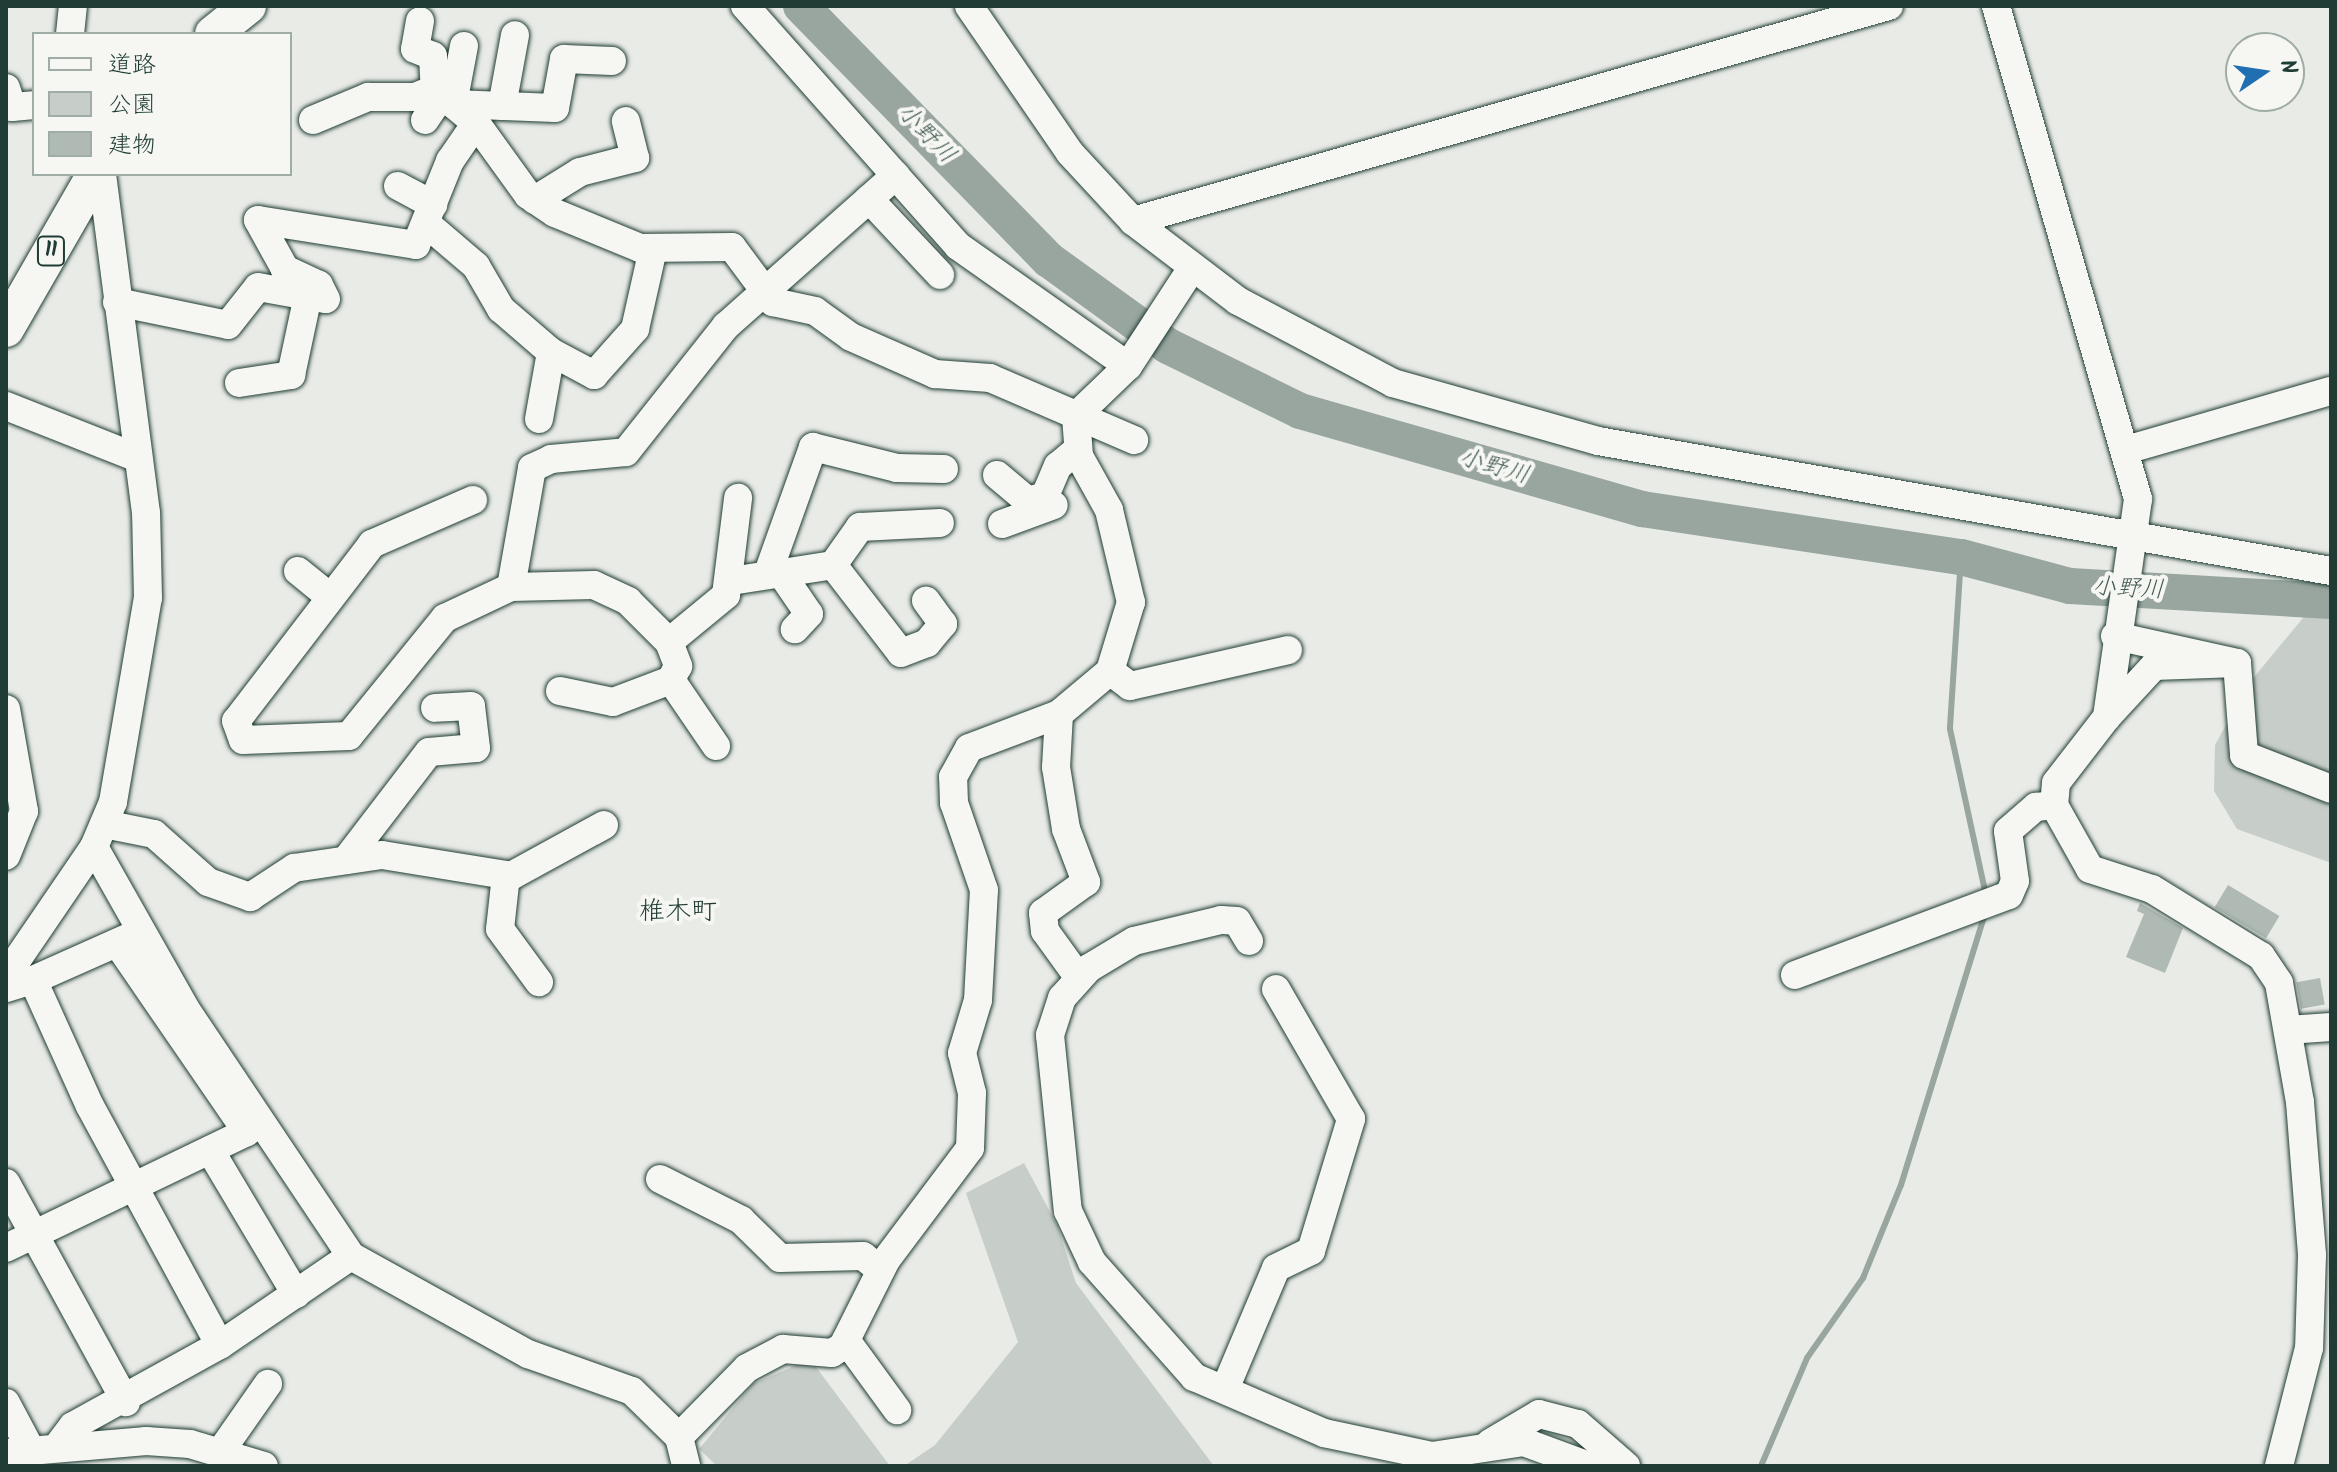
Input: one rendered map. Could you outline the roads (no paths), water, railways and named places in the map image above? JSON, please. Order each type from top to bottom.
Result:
[{"type":"main road","points":[[216,32],[248,6]]},
{"type":"main road","name":"11","points":[[6,329],[94,176]]},
{"type":"street","points":[[70,32],[73,6]]},
{"type":"street","points":[[745,6],[958,246],[1130,362]]},
{"type":"street","points":[[969,6],[1070,153],[1133,221],[1189,273],[1316,346],[1393,383],[1502,419],[2132,538],[2331,571]]},
{"type":"street","points":[[1133,221],[1889,6]]},
{"type":"street","points":[[1996,6],[2138,499],[2116,628],[2107,717]]},
{"type":"street","points":[[420,21],[415,49],[433,56],[443,96],[476,123],[535,200],[596,232],[653,249],[732,247],[773,302],[815,311],[851,337],[935,374],[990,378],[1134,440]]},
{"type":"street","points":[[502,106],[515,35]]},
{"type":"street","points":[[425,120],[443,96],[464,46]]},
{"type":"street","points":[[313,120],[368,97],[443,96],[502,106],[555,108],[564,59],[612,61]]},
{"type":"street","points":[[7,93],[12,107],[32,105]]},
{"type":"street","points":[[535,200],[580,172],[635,158],[626,121]]},
{"type":"street","points":[[239,383],[291,375],[324,298],[319,285],[285,269],[258,220],[310,232],[334,227],[400,247],[416,245],[476,123]]},
{"type":"street","points":[[511,587],[532,468],[551,459],[626,452],[659,401],[766,291],[896,175]]},
{"type":"street","points":[[15,981],[99,836],[148,598],[138,458],[102,176]]},
{"type":"street","points":[[398,186],[431,215],[476,266],[501,309],[551,352],[594,375],[635,329],[653,249]]},
{"type":"street","points":[[869,199],[940,275]]},
{"type":"street","points":[[1076,416],[1130,362],[1189,273]]},
{"type":"street","points":[[117,302],[228,325],[258,287],[324,298]]},
{"type":"street","points":[[539,419],[551,352]]},
{"type":"street","points":[[2126,450],[2331,391]]},
{"type":"street","points":[[6,406],[138,458]]},
{"type":"street","points":[[839,1346],[880,1270],[970,1148],[972,1093],[962,1053],[978,1000],[984,890],[954,803],[953,777],[969,748],[1059,714],[1110,671],[1131,602],[1109,510],[1080,455],[1076,416]]},
{"type":"street","points":[[773,572],[813,447],[897,468],[944,469]]},
{"type":"street","points":[[997,475],[1028,501],[1045,496],[1058,466],[1080,455]]},
{"type":"street","points":[[1002,524],[1053,507],[1080,455]]},
{"type":"street","points":[[459,498],[372,544],[236,721],[243,740],[349,736],[445,618],[511,587],[594,585],[628,601],[669,642],[678,666],[671,680],[613,702],[560,691]]},
{"type":"street","points":[[669,642],[726,595],[731,581],[727,547],[741,508],[738,498]]},
{"type":"street","points":[[731,581],[833,565],[860,527],[940,523]]},
{"type":"street","points":[[833,565],[901,653],[927,643],[943,624],[926,601]]},
{"type":"street","points":[[298,571],[330,597]]},
{"type":"street","points":[[773,572],[809,614],[795,629]]},
{"type":"street","points":[[2116,628],[2237,663]]},
{"type":"street","points":[[1110,671],[1130,686],[1288,650]]},
{"type":"street","points":[[2237,663],[2154,666],[2107,717],[2056,783],[2054,805],[2090,869],[2152,889],[2261,956],[2279,983],[2288,1030],[2312,1255],[2309,1348],[2279,1466]]},
{"type":"street","points":[[2237,663],[2244,755],[2331,789]]},
{"type":"street","points":[[671,680],[716,746]]},
{"type":"street","points":[[346,860],[429,752],[476,758],[471,706],[435,708]]},
{"type":"street","points":[[6,709],[24,811],[6,856]]},
{"type":"street","points":[[1059,714],[1058,783],[1086,882],[1043,913],[1045,931],[1079,978]]},
{"type":"street","points":[[1795,975],[2009,895],[2015,881],[2008,831],[2036,807],[2054,805]]},
{"type":"street","points":[[99,836],[154,834],[208,882],[250,897],[294,868],[346,860],[448,861],[506,875],[604,825]]},
{"type":"street","points":[[6,1248],[247,1132],[130,938],[99,836]]},
{"type":"street","points":[[506,875],[500,929],[539,982]]},
{"type":"street","points":[[1249,941],[1237,921],[1221,920],[1134,941],[1079,978],[1062,998],[1050,1035],[1068,1211],[1092,1262],[1194,1377],[1324,1433],[1432,1456],[1477,1454],[1524,1442],[1589,1466]]},
{"type":"street","points":[[15,981],[130,938]]},
{"type":"street","points":[[130,938],[351,1256],[528,1354],[632,1391],[679,1437],[686,1466]]},
{"type":"street","points":[[15,981],[134,1186],[220,1345]]},
{"type":"street","points":[[1225,1389],[1276,1268],[1311,1251],[1351,1119],[1276,989]]},
{"type":"street","points":[[2288,1030],[2331,1027]]},
{"type":"street","points":[[210,1150],[296,1294]]},
{"type":"street","points":[[660,1179],[741,1220],[780,1258],[863,1256],[880,1270]]},
{"type":"street","points":[[6,1183],[126,1402]]},
{"type":"street","points":[[31,1450],[73,1426],[126,1402],[220,1345],[351,1256]]},
{"type":"street","points":[[679,1437],[747,1368],[783,1349],[839,1346]]},
{"type":"street","points":[[839,1346],[897,1410]]},
{"type":"street","points":[[221,1451],[268,1384]]},
{"type":"street","points":[[6,1403],[31,1450]]},
{"type":"street","points":[[1477,1454],[1539,1414],[1578,1424],[1626,1466]]},
{"type":"street","points":[[31,1450],[146,1441],[221,1451],[264,1466]]},
{"type":"waterway","name":"小野川","points":[[801,6],[1049,260],[1168,346],[1300,411],[1642,509],[1961,557],[2070,586],[2331,601]]},
{"type":"waterway","points":[[1961,557],[1950,729],[1986,895]]},
{"type":"waterway","points":[[1761,1466],[1807,1358],[1863,1278],[1901,1185],[1985,914]]},
{"type":"district","name":"椎木町","points":[[678,913]]}]
